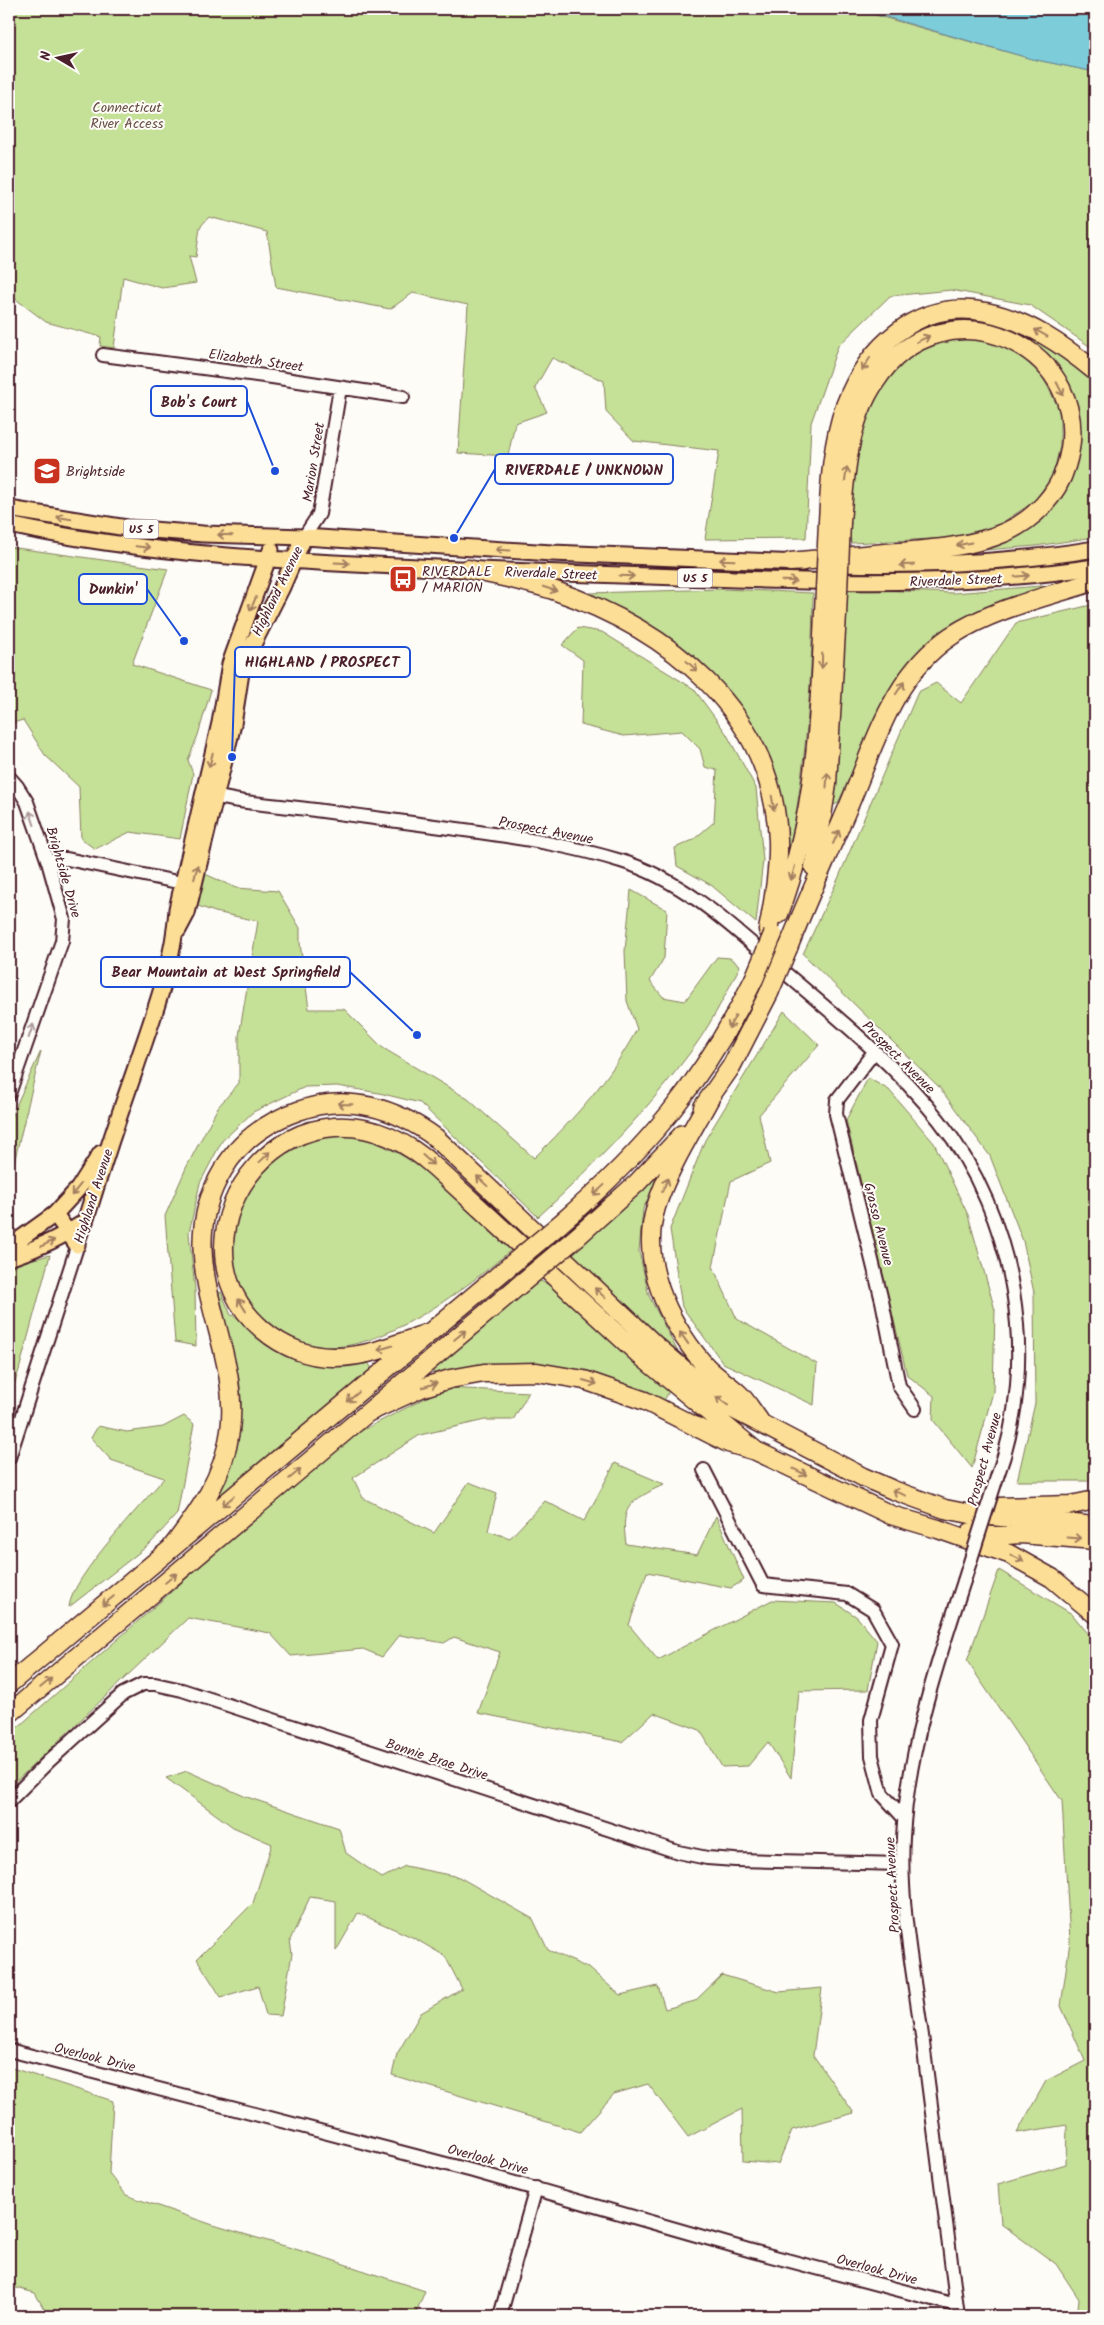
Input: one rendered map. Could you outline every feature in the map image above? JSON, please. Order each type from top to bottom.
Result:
[{"type":"highway","points":[[802,913],[814,871],[825,810],[834,522],[832,466],[836,438],[851,392],[867,361],[878,348],[908,326],[928,316],[951,311],[986,312],[1008,318],[1039,332],[1077,356],[1095,371]]},
{"type":"highway","points":[[790,562],[958,545],[990,538],[1025,521],[1053,493],[1064,473],[1070,453],[1071,434],[1068,408],[1061,390],[1050,372],[1035,356],[1014,342],[979,330],[953,330],[938,333],[910,345],[885,367],[874,383],[865,402],[851,442],[834,522]]},
{"type":"highway","points":[[468,569],[552,590],[601,609],[666,646],[698,672],[721,696],[736,715],[759,756],[772,798],[778,839],[778,857],[770,932]]},
{"type":"highway","points":[[764,1426],[739,1394],[713,1373],[684,1340],[664,1299],[652,1256],[652,1227],[658,1202],[682,1150],[710,1098],[746,1039],[769,993],[858,786],[885,716],[899,690],[921,661],[950,637],[988,616],[1095,581]]},
{"type":"highway","points":[[9,1684],[560,1224],[622,1168],[674,1110],[723,1039],[754,979],[799,850],[812,785],[830,613]]},
{"type":"highway","points":[[9,1714],[607,1211],[658,1162],[677,1141],[710,1098]]},
{"type":"highway","points":[[172,1547],[200,1512],[214,1487],[224,1459],[230,1430],[228,1381],[202,1257],[203,1226],[211,1194],[217,1180],[233,1155],[257,1133],[287,1115],[318,1106],[334,1104],[364,1105],[392,1112],[418,1124],[436,1138],[690,1376],[734,1409],[764,1426],[893,1490],[945,1509],[970,1514],[1095,1526]]},
{"type":"highway","points":[[430,1332],[375,1351],[335,1357],[314,1355],[291,1348],[259,1327],[243,1309],[237,1297],[228,1272],[224,1248],[227,1224],[235,1200],[242,1186],[260,1161],[292,1138],[330,1127],[368,1129],[406,1144],[436,1168],[642,1357],[756,1451]]},
{"type":"highway","points":[[369,1412],[421,1388],[450,1379],[502,1371],[537,1372],[570,1377],[613,1389],[675,1415],[728,1443],[756,1451],[891,1515],[1009,1554],[1031,1565],[1072,1592],[1095,1614]]},
{"type":"highway","points":[[945,1509],[1054,1506],[1095,1500]]},
{"type":"highway","points":[[938,1529],[992,1536],[1020,1534],[1095,1540]]},
{"type":"main road","name":"Riverdale Street","points":[[9,509],[152,530],[304,537],[552,553],[790,562],[949,564],[1032,558],[1095,549]]},
{"type":"main road","name":"Riverdale Street","points":[[9,526],[125,545],[294,561],[780,581],[978,580],[1029,576],[1095,567]]},
{"type":"main road","name":"Highland Avenue","points":[[175,934],[187,913],[234,650],[270,558],[274,536]]},
{"type":"main road","name":"Highland Avenue","points":[[72,1239],[85,1222],[150,1024],[175,934],[182,883],[233,724],[242,666],[304,537]]},
{"type":"main road","points":[[9,1247],[55,1214],[78,1189],[112,1135]]},
{"type":"main road","points":[[9,1258],[72,1239],[55,1214]]},
{"type":"street","name":"Elizabeth Street","points":[[103,355],[404,396]]},
{"type":"street","name":"Marion Street","points":[[304,537],[319,514],[340,388]]},
{"type":"street","name":"Brightside Drive","points":[[9,777],[27,802],[48,862],[64,919],[64,933],[9,1094]]},
{"type":"street","name":"Prospect Avenue","points":[[209,795],[505,836],[564,846],[625,862],[674,885],[698,901],[818,1001],[917,1094],[960,1150],[991,1212],[1004,1250],[1015,1308],[1018,1362],[1012,1417],[997,1477],[919,1730],[908,1784],[902,1864],[914,1982],[957,2311]]},
{"type":"street","points":[[48,862],[57,859],[68,859],[182,883]]},
{"type":"street","name":"Grasso Avenue","points":[[874,1052],[838,1100],[836,1114],[882,1301],[899,1386],[915,1409]]},
{"type":"street","name":"Highland Avenue","points":[[9,1458],[72,1239]]},
{"type":"street","points":[[704,1470],[763,1585],[847,1594],[873,1610],[892,1644],[872,1720],[872,1756],[882,1794],[904,1818]]},
{"type":"street","name":"Bonnie Brae Drive","points":[[9,1801],[113,1702],[136,1687],[155,1684],[182,1690],[456,1781],[685,1854],[707,1858],[765,1861],[902,1864]]},
{"type":"street","name":"Overlook Drive","points":[[9,2050],[536,2188],[957,2311]]},
{"type":"street","points":[[500,2316],[536,2188]]},
{"type":"green space","name":"Connecticut River Access","points":[[9,9],[854,9],[1032,59],[1095,72],[1095,350],[1030,305],[951,290],[890,296],[838,346],[811,423],[806,538],[705,539],[719,451],[634,441],[606,412],[604,381],[552,358],[535,388],[547,412],[515,423],[508,456],[458,453],[468,305],[413,293],[390,309],[276,287],[267,232],[209,217],[200,227],[196,257],[189,256],[196,283],[162,288],[123,277],[114,348],[100,346],[101,337],[46,322],[9,294]]},
{"type":"green space","points":[[1017,330],[1048,346],[1095,380],[1095,537],[1036,546],[960,552],[1026,530],[1055,506],[1072,474],[1078,443],[1076,408],[1062,375],[1037,347],[1016,334]]},
{"type":"green space","points":[[971,338],[1011,346],[1042,375],[1060,411],[1060,446],[1053,475],[1035,501],[997,526],[951,538],[851,543],[848,513],[859,432],[873,399],[900,362],[932,342]]},
{"type":"green space","points":[[9,547],[168,569],[132,664],[211,690],[198,735],[188,760],[193,774],[180,839],[130,832],[95,849],[81,839],[79,787],[45,755],[23,720],[9,724]]},
{"type":"green space","points":[[1064,584],[978,611],[953,623],[931,639],[912,658],[896,680],[871,728],[838,803],[832,806],[848,589],[954,593]]},
{"type":"green space","points":[[722,589],[813,593],[807,728],[794,828],[787,861],[784,860],[747,718],[617,610],[590,593]]},
{"type":"green space","points":[[1095,604],[1095,1481],[1017,1481],[1035,1403],[1034,1293],[1023,1241],[990,1156],[939,1087],[803,954],[838,879],[918,692],[936,683],[961,703],[1016,623]]},
{"type":"green space","points":[[578,628],[602,632],[694,689],[726,733],[756,788],[763,860],[756,923],[711,885],[677,866],[675,848],[693,840],[714,822],[717,770],[705,767],[700,749],[682,731],[624,736],[581,725],[583,660],[562,645]]},
{"type":"green space","points":[[203,873],[236,888],[278,891],[300,928],[300,943],[309,1009],[344,1009],[383,1048],[468,1099],[534,1158],[590,1098],[627,1047],[637,1029],[627,1001],[625,951],[631,890],[667,910],[664,958],[650,981],[663,997],[685,1001],[717,957],[730,958],[740,966],[709,1025],[669,1079],[616,1141],[538,1217],[420,1103],[379,1093],[337,1086],[305,1087],[253,1112],[222,1141],[200,1183],[189,1233],[195,1289],[196,1346],[175,1342],[165,1216],[186,1168],[218,1107],[239,1083],[239,1036],[258,921],[215,912],[198,906]]},
{"type":"green space","points":[[784,1011],[819,1045],[759,1115],[770,1163],[731,1181],[713,1267],[737,1319],[817,1364],[814,1405],[723,1363],[682,1307],[670,1229],[705,1140]]},
{"type":"green space","points":[[41,1051],[13,1167],[9,1170],[9,1121]]},
{"type":"green space","points":[[868,1078],[889,1090],[934,1143],[968,1215],[995,1310],[993,1392],[972,1468],[933,1420],[934,1396],[907,1375],[846,1120]]},
{"type":"green space","points":[[328,1136],[362,1138],[384,1146],[404,1157],[443,1185],[511,1250],[472,1281],[425,1313],[375,1338],[350,1345],[327,1347],[310,1345],[280,1332],[255,1310],[238,1282],[234,1266],[233,1249],[238,1211],[244,1195],[253,1181],[274,1161],[300,1145]]},
{"type":"green space","points":[[656,1172],[660,1173],[643,1209],[639,1251],[649,1296],[680,1356],[569,1257],[633,1197]]},
{"type":"green space","points":[[50,1255],[19,1370],[9,1401],[9,1265]]},
{"type":"green space","points":[[540,1281],[548,1284],[669,1391],[663,1403],[595,1375],[548,1365],[491,1365],[432,1372]]},
{"type":"green space","points":[[221,1292],[231,1315],[242,1321],[257,1337],[283,1355],[296,1360],[323,1365],[368,1362],[372,1369],[219,1499],[214,1499],[229,1468],[216,1294]]},
{"type":"green space","points":[[445,1388],[529,1392],[513,1420],[485,1420],[420,1435],[353,1478],[363,1498],[434,1533],[469,1482],[497,1493],[488,1531],[510,1538],[545,1501],[584,1521],[615,1463],[664,1484],[643,1495],[630,1505],[625,1520],[626,1544],[697,1555],[716,1516],[744,1580],[731,1588],[647,1572],[629,1625],[658,1660],[772,1600],[836,1603],[857,1617],[877,1641],[868,1690],[799,1691],[791,1778],[768,1742],[748,1766],[722,1767],[700,1730],[654,1713],[622,1742],[478,1713],[500,1652],[454,1637],[444,1643],[400,1635],[382,1657],[363,1649],[291,1656],[270,1633],[188,1618],[9,1788],[9,1735],[221,1548],[357,1433]]},
{"type":"green space","points":[[184,1416],[194,1424],[177,1514],[150,1544],[69,1607],[73,1594],[95,1560],[109,1541],[164,1478],[111,1460],[91,1438],[98,1426],[127,1432],[163,1427]]},
{"type":"green space","points":[[999,1570],[1072,1614],[1095,1642],[1095,2316],[1077,2316],[1079,2299],[1056,2264],[1001,2224],[998,2184],[1066,2164],[1067,2125],[1017,2133],[1046,2081],[1085,2061],[1061,2006],[1070,1941],[1062,1801],[967,1661]]},
{"type":"green space","points":[[187,1771],[244,1796],[339,1828],[346,1853],[382,1878],[405,1866],[459,1877],[533,1919],[548,1950],[590,1969],[620,1995],[658,1986],[665,2009],[695,2001],[722,1975],[779,1992],[822,1988],[813,2055],[854,2113],[792,2130],[778,2164],[743,2161],[742,2109],[688,2137],[648,2084],[614,2094],[580,2132],[392,2075],[397,2054],[421,2013],[462,1989],[445,1956],[412,1937],[358,1913],[336,1951],[336,1901],[310,1897],[290,1940],[292,1954],[281,2016],[266,2015],[258,1986],[221,1997],[197,1959],[253,1903],[272,1844],[233,1827],[166,1778]]},
{"type":"green space","points":[[9,2067],[113,2101],[109,2173],[126,2195],[213,2225],[329,2259],[425,2291],[415,2315],[418,2316],[48,2316],[35,2293],[9,2286]]},
{"type":"water","points":[[858,9],[1095,9],[1095,72],[1032,59]]},
{"type":"place","name":"Brightside","points":[[47,471]]},
{"type":"place","name":"Bob's Court","points":[[275,471]]},
{"type":"place","name":"RIVERDALE / UNKNOWN","points":[[454,538]]},
{"type":"place","name":"RIVERDALE / MARION","points":[[403,579]]},
{"type":"place","name":"Dunkin'","points":[[184,641]]},
{"type":"place","name":"HIGHLAND / PROSPECT","points":[[232,757]]},
{"type":"place","name":"Bear Mountain at West Springfield","points":[[417,1035]]}]
